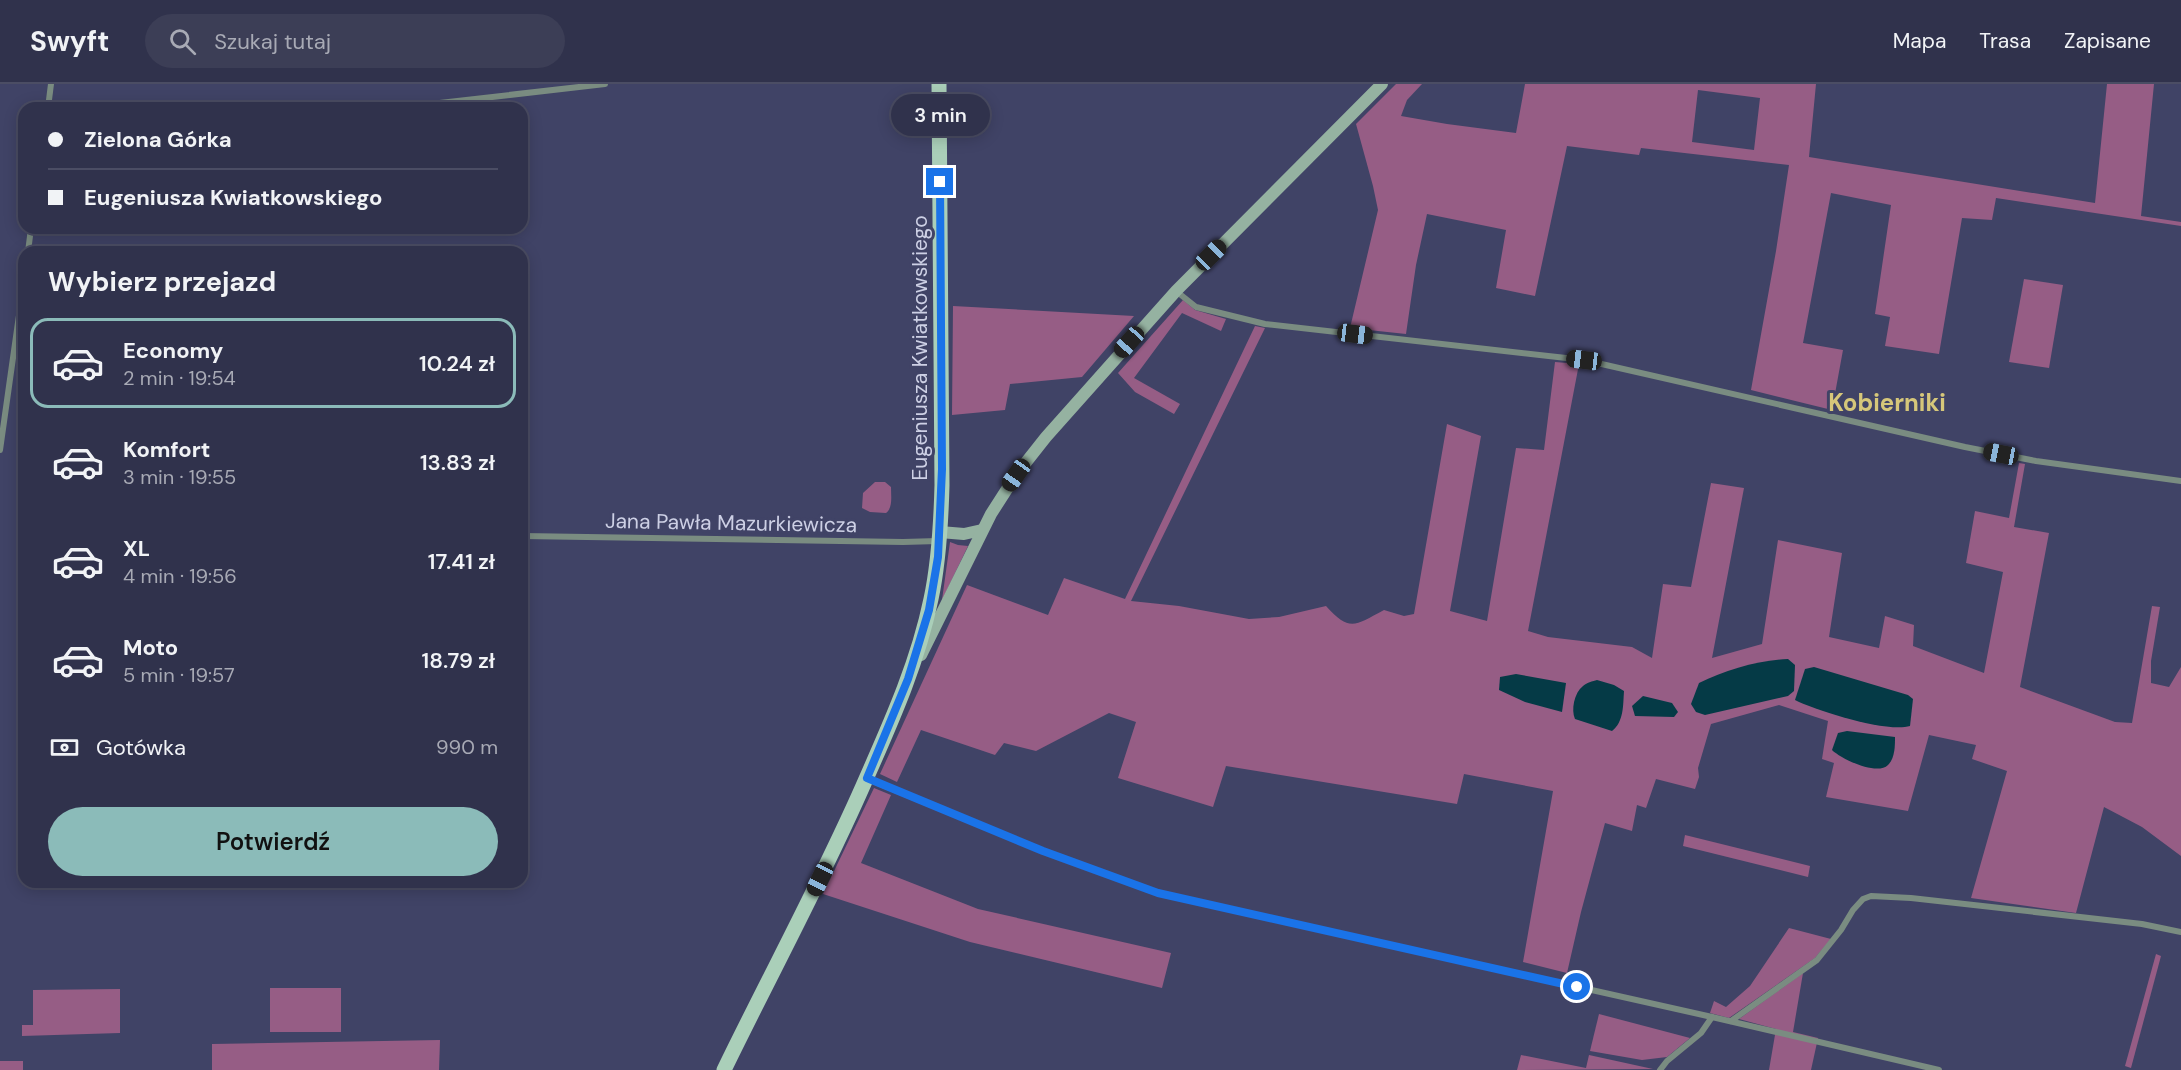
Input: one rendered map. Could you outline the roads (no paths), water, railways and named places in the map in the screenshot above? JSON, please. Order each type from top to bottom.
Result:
[{"type":"main road","name":"Eugeniusza Kwiatkowskiego","points":[[724,1070],[826,866],[867,778],[908,679],[931,599],[940,536],[942,443],[939,84]]},
{"type":"street","points":[[49,102],[51,84]]},
{"type":"street","points":[[448,102],[605,84]]},
{"type":"street","points":[[908,679],[982,530],[1012,482],[1046,437],[1176,291],[1382,84]]},
{"type":"street","points":[[1176,291],[1196,307],[1257,322],[1584,360],[1965,447],[2036,461],[2181,481]]},
{"type":"street","points":[[0,450],[18,322]]},
{"type":"street","points":[[940,536],[982,530]]},
{"type":"street","name":"Jana Pawła Mazurkiewicza","points":[[528,536],[903,542],[940,536]]},
{"type":"street","points":[[867,778],[1043,851],[1158,893],[1939,1070]]},
{"type":"street","points":[[1730,1021],[1817,960],[1863,899],[1871,896],[1911,898],[2142,924],[2181,932]]},
{"type":"street","points":[[1660,1070],[1667,1061],[1701,1033],[1712,1017]]},
{"type":"water","points":[[1788,659],[1795,665],[1794,691],[1788,696],[1705,715],[1696,712],[1691,704],[1699,683],[1709,678],[1754,664]]},
{"type":"water","points":[[1814,667],[1908,695],[1913,699],[1910,726],[1869,724],[1819,710],[1795,700],[1805,669]]},
{"type":"water","points":[[1516,674],[1566,683],[1562,712],[1525,702],[1499,690],[1500,677]]},
{"type":"water","points":[[1597,680],[1624,691],[1621,718],[1612,731],[1575,719],[1573,711],[1577,693],[1584,685]]},
{"type":"water","points":[[1643,696],[1672,703],[1678,712],[1674,717],[1635,716],[1632,706]]},
{"type":"water","points":[[1847,731],[1895,737],[1894,752],[1888,765],[1876,769],[1859,765],[1832,750],[1838,733]]},
{"type":"district","name":"Kobierniki","points":[[1887,403]]}]
